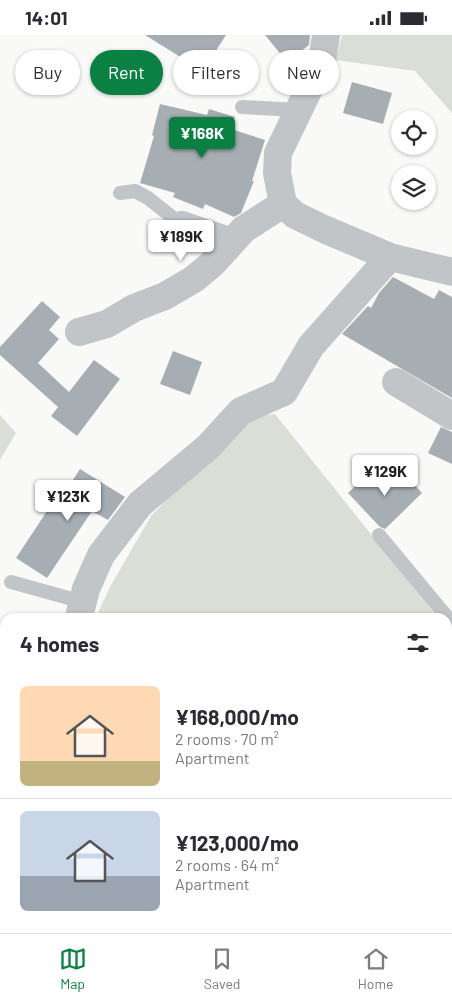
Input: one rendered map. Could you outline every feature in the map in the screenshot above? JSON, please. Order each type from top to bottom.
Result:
[{"type":"street","points":[[326,35],[322,62],[278,153],[277,173],[283,204],[295,215],[303,219],[390,257],[452,272]]},
{"type":"street","points":[[79,332],[108,324],[134,308],[165,296],[194,279],[244,229],[283,204]]},
{"type":"street","points":[[182,225],[232,242]]},
{"type":"street","points":[[81,610],[86,589],[101,555],[140,503],[208,447],[241,411],[284,392],[311,346],[390,257]]},
{"type":"street","points":[[396,382],[452,416]]},
{"type":"lane","points":[[242,107],[299,110]]},
{"type":"lane","points":[[120,193],[135,191],[148,198],[182,225]]},
{"type":"lane","points":[[379,535],[443,613]]},
{"type":"lane","points":[[11,582],[81,610]]},
{"type":"shaded area","points":[[342,35],[452,35],[452,113],[415,71],[339,60],[338,50]]},
{"type":"shaded area","points":[[275,414],[434,613],[98,613],[111,585],[151,516],[248,417]]},
{"type":"shaded area","points":[[0,415],[16,433],[0,460]]},
{"type":"building","points":[[145,35],[226,35],[216,50],[173,50],[173,52]]},
{"type":"building","points":[[265,35],[310,35],[309,45],[303,50],[277,50]]},
{"type":"building","points":[[352,82],[392,93],[383,124],[343,113]]},
{"type":"building","points":[[160,104],[207,115],[209,109],[235,117],[231,129],[265,140],[252,181],[254,181],[241,213],[234,217],[205,204],[203,209],[173,197],[175,193],[140,183],[154,136],[152,135]]},
{"type":"building","points":[[393,277],[434,299],[439,290],[452,297],[452,398],[342,334],[368,306],[371,308],[379,293]]},
{"type":"building","points":[[42,301],[60,317],[49,330],[59,339],[38,363],[69,392],[94,360],[120,379],[77,436],[51,416],[58,407],[0,355],[0,347]]},
{"type":"building","points":[[173,351],[202,362],[190,395],[160,384]]},
{"type":"building","points":[[441,427],[452,432],[452,464],[428,453]]},
{"type":"building","points":[[375,467],[391,483],[403,472],[422,493],[385,529],[380,527],[348,493]]},
{"type":"building","points":[[80,469],[125,497],[108,520],[92,511],[47,578],[16,558],[51,505],[55,508]]}]
